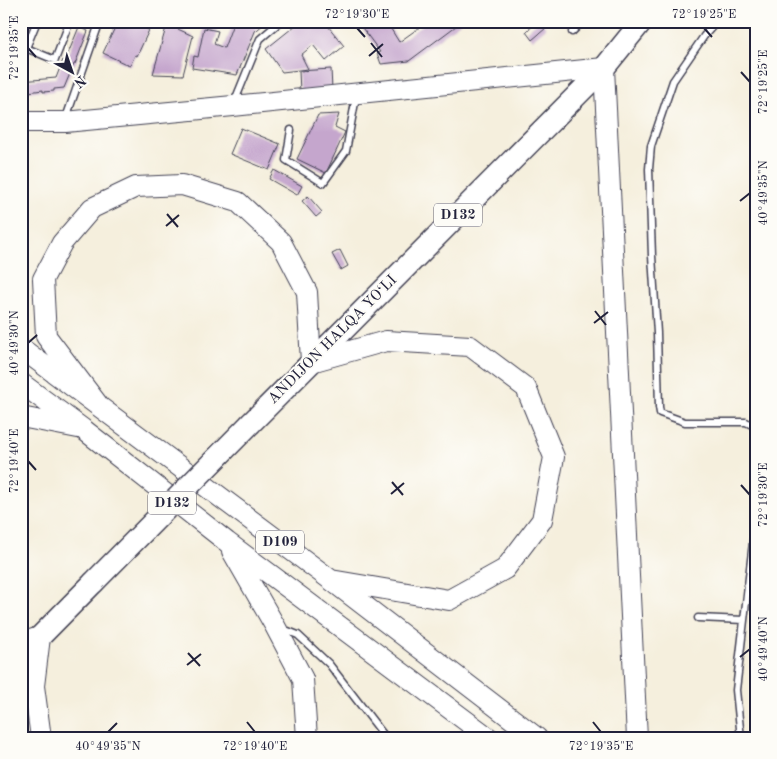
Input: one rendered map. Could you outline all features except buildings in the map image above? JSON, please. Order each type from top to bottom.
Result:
[{"type":"highway","name":"ANDIJON HALQA YO‘LI","points":[[21,656],[31,640],[93,583],[604,68],[642,21]]},
{"type":"main road","points":[[21,122],[65,122],[604,68],[637,738]]},
{"type":"main road","points":[[99,406],[46,336],[43,279],[62,243],[92,208],[136,187],[182,185],[238,202],[281,242],[306,292],[311,362],[386,341],[470,346],[526,388],[554,456],[542,520],[505,569],[449,600],[331,580]]},
{"type":"main road","name":"D109","points":[[21,348],[331,580],[537,738]]},
{"type":"main road","name":"D109","points":[[21,383],[227,542],[489,738]]},
{"type":"main road","points":[[21,417],[83,429]]},
{"type":"main road","points":[[227,542],[275,626],[302,679],[307,738]]},
{"type":"main road","points":[[31,640],[34,686],[41,738]]},
{"type":"lane","points":[[37,21],[26,48],[54,60],[70,21]]},
{"type":"lane","points":[[65,122],[100,21]]},
{"type":"lane","points":[[232,106],[260,38],[281,21]]},
{"type":"lane","points":[[572,32],[583,21]]},
{"type":"lane","points":[[717,21],[704,36],[673,81],[651,146],[649,169],[659,407],[660,413],[685,422],[746,422],[755,427]]},
{"type":"lane","points":[[292,130],[286,160],[323,184],[346,151],[356,93]]},
{"type":"lane","points":[[741,738],[736,690],[756,516]]},
{"type":"lane","points":[[698,618],[744,620]]},
{"type":"lane","points":[[275,626],[298,635],[329,664],[386,738]]}]
